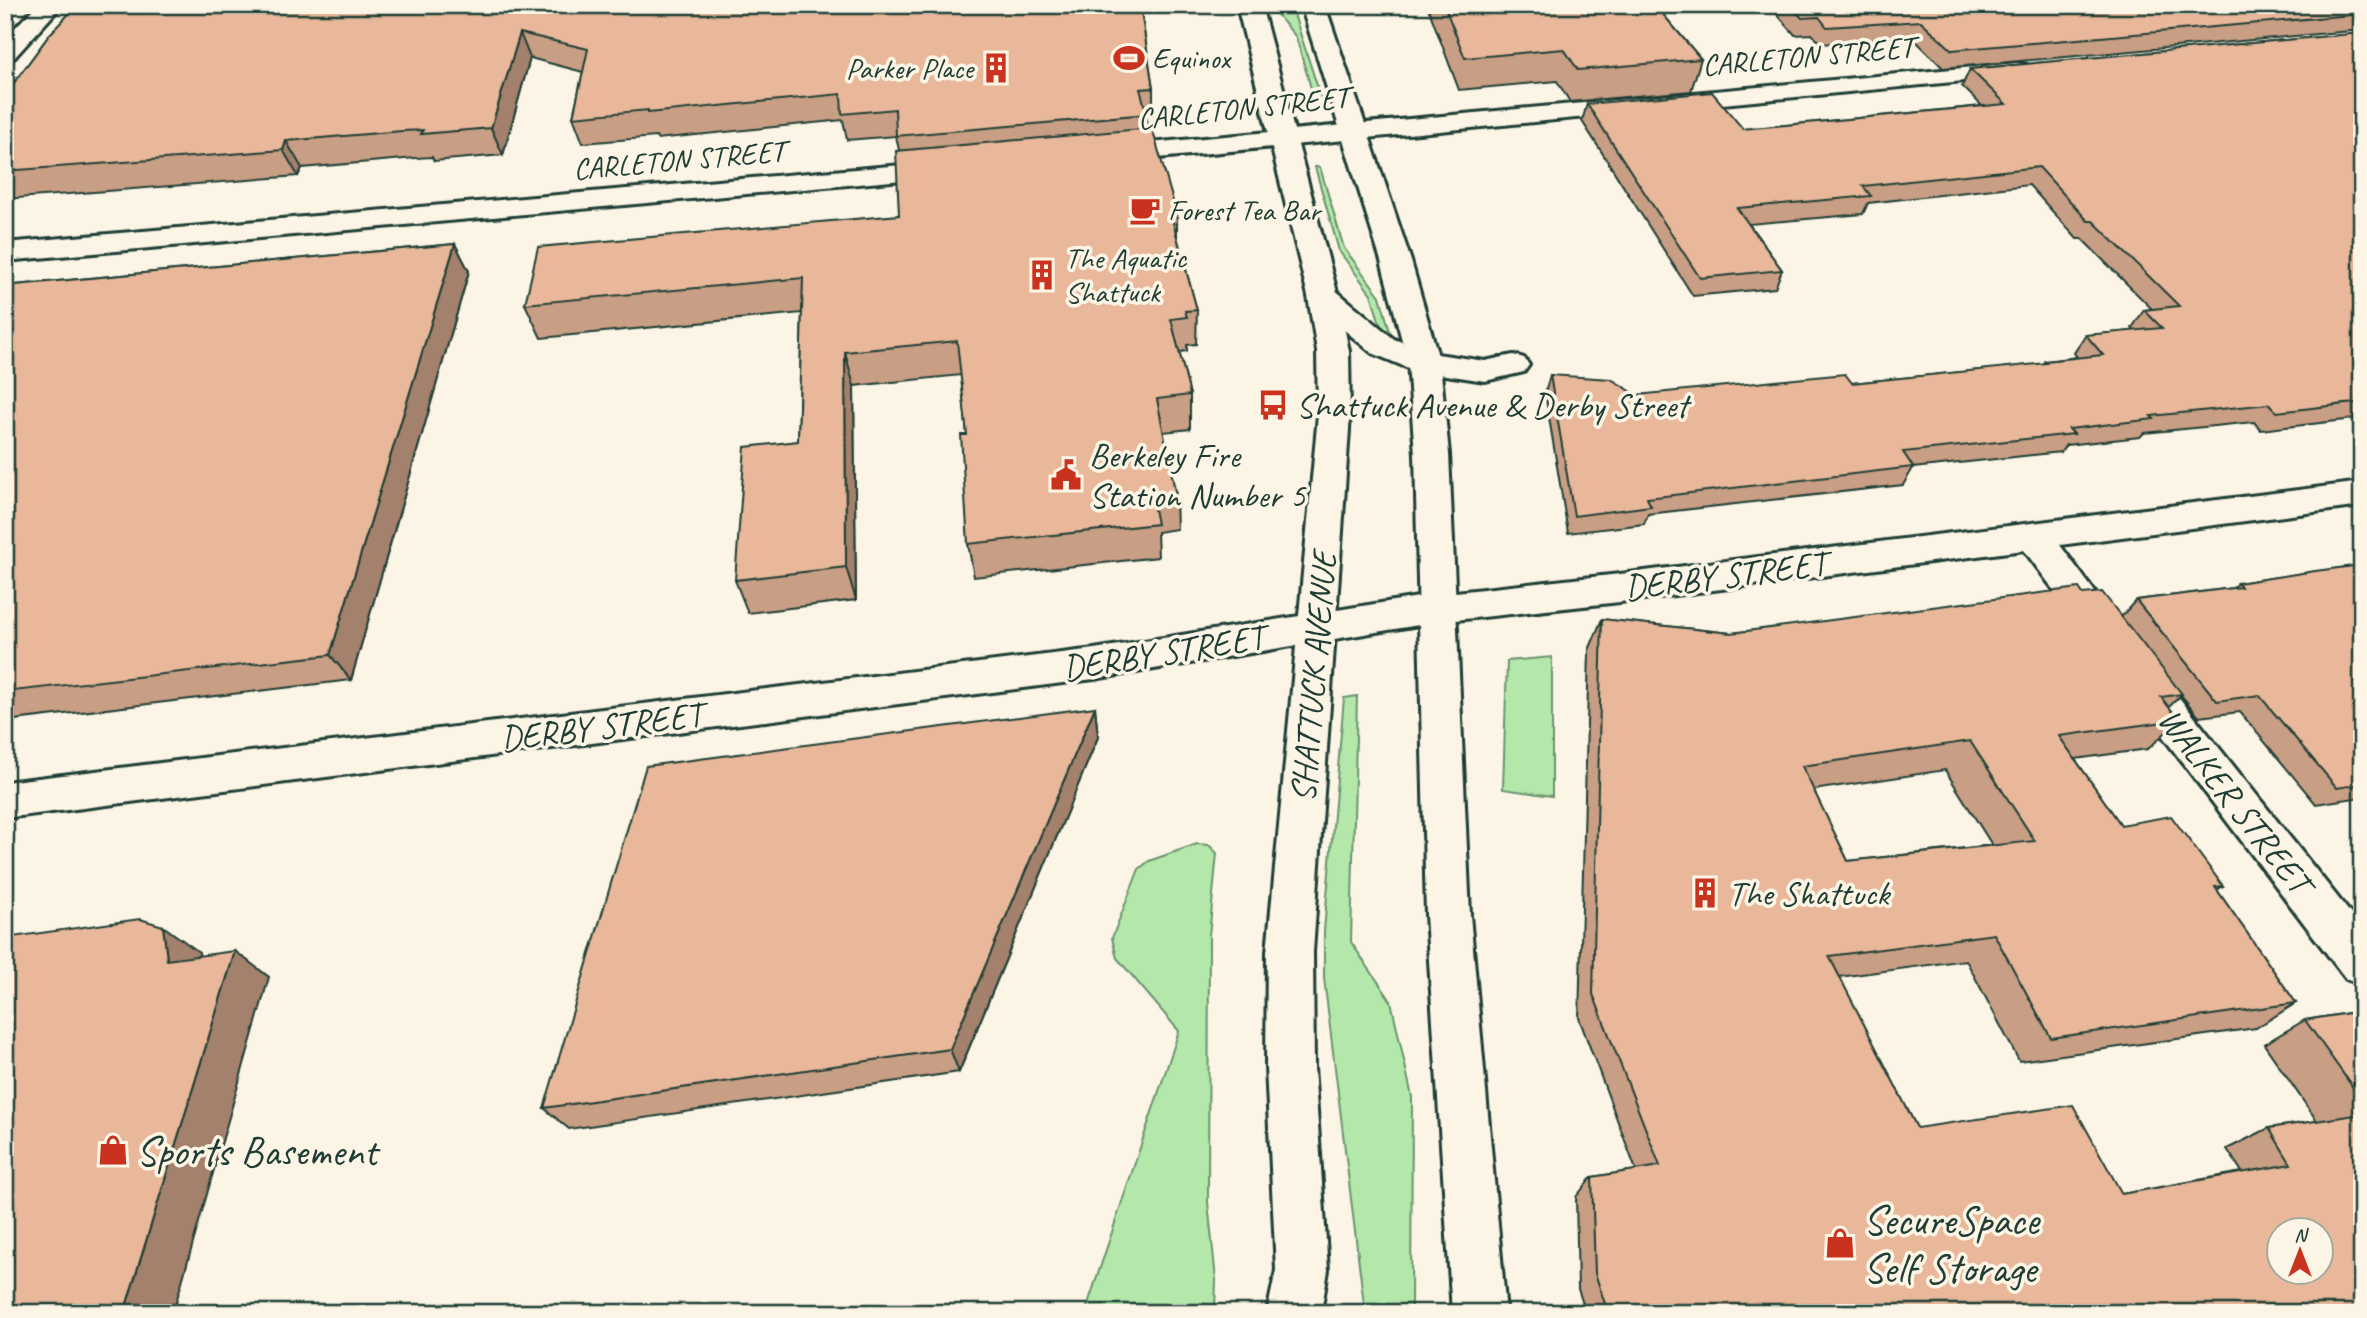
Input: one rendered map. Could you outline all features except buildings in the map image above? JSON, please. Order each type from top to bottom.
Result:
[{"type":"street","points":[[5,52],[50,5]]},
{"type":"street","name":"SHATTUCK AVENUE","points":[[1249,5],[1323,296],[1333,351],[1334,415],[1290,952],[1290,1067],[1305,1298]]},
{"type":"street","points":[[1313,5],[1396,261],[1424,363],[1431,435],[1449,940],[1480,1310]]},
{"type":"street","name":"CARLETON STREET","points":[[1076,158],[2040,68]]},
{"type":"street","name":"CARLETON STREET","points":[[5,252],[970,167]]},
{"type":"street","points":[[1323,296],[1383,346],[1424,363],[1499,368]]},
{"type":"street","name":"DERBY STREET","points":[[5,800],[1080,666],[1437,608],[1620,588],[2362,494]]},
{"type":"street","name":"WALKER STREET","points":[[2032,536],[2362,964]]},
{"type":"green space","points":[[1269,5],[1291,5],[1322,101],[1315,102],[1296,37]]},
{"type":"green space","points":[[1315,167],[1320,167],[1344,248],[1380,296],[1390,332],[1381,327],[1371,294],[1339,251]]},
{"type":"green space","points":[[1552,657],[1552,796],[1503,789],[1507,661]]},
{"type":"green space","points":[[1357,696],[1351,942],[1391,1001],[1412,1097],[1411,1313],[1365,1313],[1324,978],[1324,931],[1344,698]]},
{"type":"green space","points":[[1197,844],[1209,845],[1217,853],[1209,936],[1208,1202],[1216,1280],[1215,1313],[1085,1313],[1179,1031],[1117,958],[1112,938],[1139,869],[1149,861]]},
{"type":"place","name":"Equinox","points":[[1129,58]]},
{"type":"place","name":"Parker Place","points":[[996,68]]},
{"type":"place","name":"Forest Tea Bar","points":[[1145,210]]},
{"type":"place","name":"The Aquatic Shattuck","points":[[1042,275]]},
{"type":"place","name":"Shattuck Avenue & Derby Street","points":[[1273,405]]},
{"type":"place","name":"Berkeley Fire Station Number 5","points":[[1066,475]]},
{"type":"place","name":"The Shattuck","points":[[1705,893]]},
{"type":"place","name":"Sports Basement","points":[[113,1150]]},
{"type":"place","name":"SecureSpace Self Storage","points":[[1840,1243]]}]
